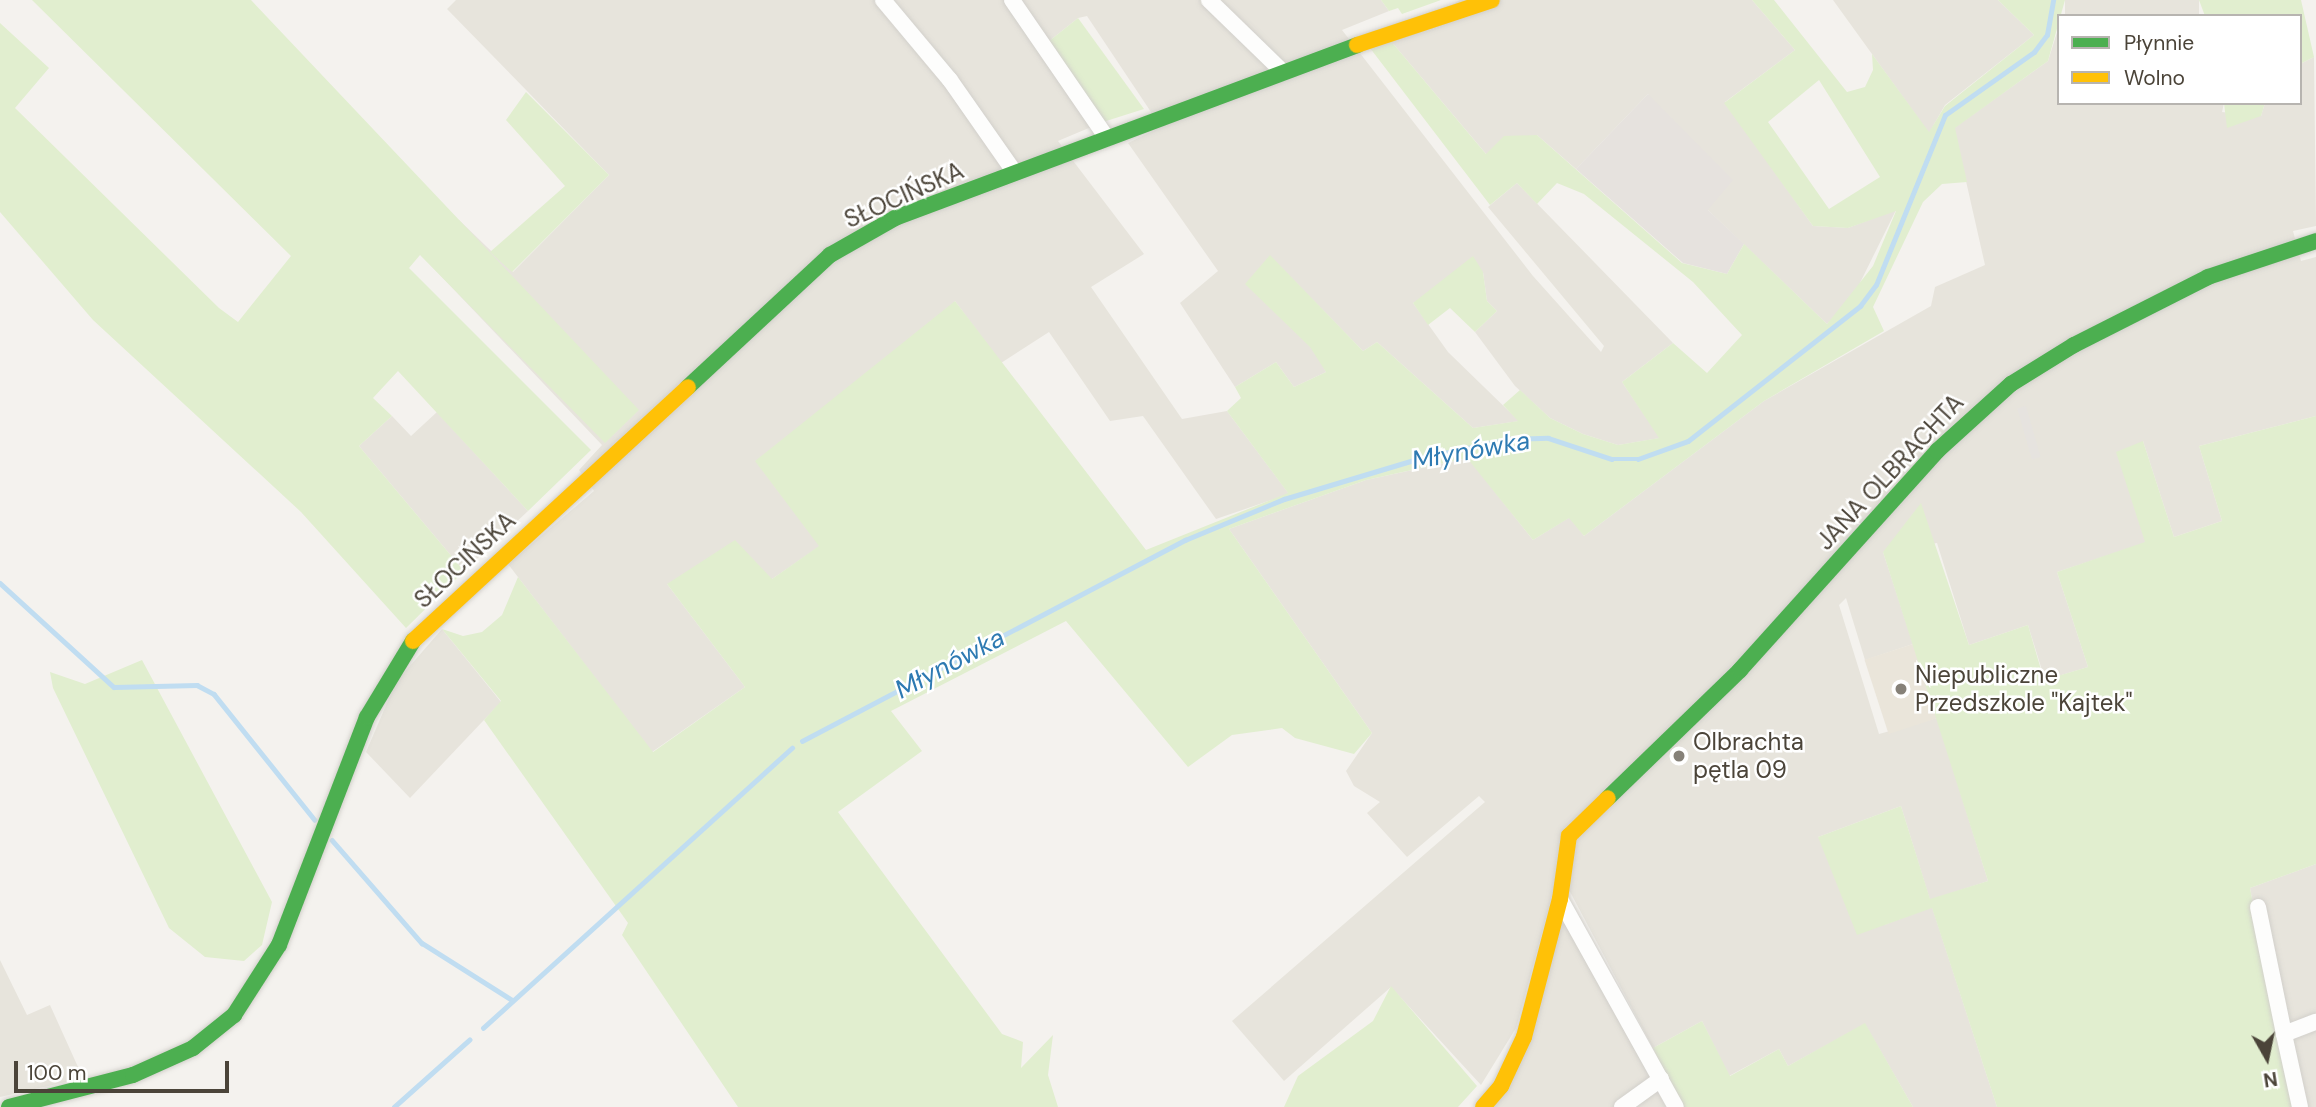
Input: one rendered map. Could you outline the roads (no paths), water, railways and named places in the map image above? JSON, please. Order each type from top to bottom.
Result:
[{"type":"street","points":[[883,0],[950,80],[1015,173]]},
{"type":"street","points":[[1012,0],[1108,138]]},
{"type":"street","points":[[1209,0],[1283,72]]},
{"type":"street","name":"SŁOCIŃSKA","points":[[9,1107],[133,1075],[193,1048],[234,1015],[279,945],[367,717],[413,641],[830,256],[895,218],[1283,72],[1492,0]]},
{"type":"street","name":"JANA OLBRACHTA","points":[[1560,899],[1569,836],[1740,670],[1937,451],[1996,395],[2074,345],[2208,277],[2316,242]]},
{"type":"street","points":[[1560,899],[1676,1107]]},
{"type":"street","points":[[1483,1107],[1501,1086],[1524,1037],[1560,899]]},
{"type":"street","points":[[2258,907],[2300,1107]]},
{"type":"street","points":[[2284,1034],[2316,1022]]},
{"type":"street","points":[[1622,1107],[1661,1079]]},
{"type":"waterway","name":"Młynówka","points":[[802,741],[1185,540],[1284,499],[1421,458],[1510,439],[1548,438],[1612,459],[1638,459],[1688,441],[1860,306],[1876,285],[1945,115],[2034,52],[2047,35],[2053,0]]},
{"type":"waterway","points":[[0,583],[114,687],[197,685],[214,694],[315,820]]},
{"type":"waterway","name":"Młynówka","points":[[483,1028],[792,748]]},
{"type":"waterway","points":[[332,840],[422,943],[512,1000]]},
{"type":"waterway","name":"Młynówka","points":[[394,1107],[469,1040]]},
{"type":"place","name":"Niepubliczne Przedszkole \"Kajtek\"","points":[[1901,689]]},
{"type":"place","name":"Olbrachta pętla 09","points":[[1679,756]]}]
